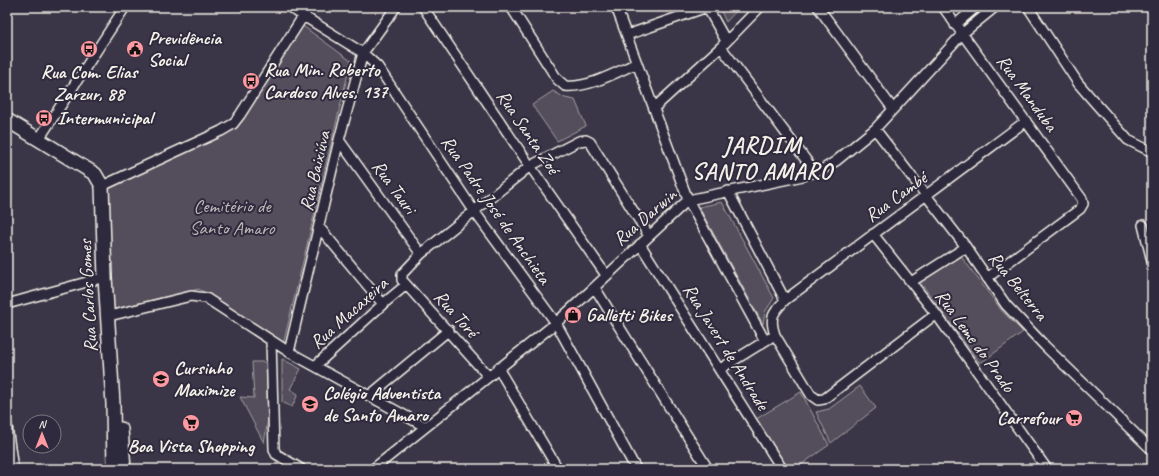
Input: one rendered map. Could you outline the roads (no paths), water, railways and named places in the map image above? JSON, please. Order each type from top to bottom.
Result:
[{"type":"street","points":[[39,139],[125,7]]},
{"type":"street","name":"Rua Padre José de Anchieta","points":[[289,7],[364,53],[378,67],[474,211],[556,323],[636,469]]},
{"type":"street","points":[[7,120],[95,174],[102,186],[233,124],[309,7]]},
{"type":"street","name":"Rua Baixiúva","points":[[289,352],[339,140],[364,53],[396,7]]},
{"type":"street","name":"Rua Santa Zoé","points":[[423,7],[530,166],[606,275]]},
{"type":"street","points":[[511,7],[557,78],[564,86],[576,87],[637,63]]},
{"type":"street","points":[[616,7],[688,200],[765,341]]},
{"type":"street","points":[[627,36],[707,7],[723,44],[815,172]]},
{"type":"street","points":[[654,108],[723,44],[760,7]]},
{"type":"street","points":[[818,7],[893,109]]},
{"type":"street","name":"Rua Manduba","points":[[943,7],[1082,199],[1083,204],[1080,209],[987,278]]},
{"type":"street","points":[[955,25],[976,7]]},
{"type":"street","name":"Rua Darwin","points":[[373,469],[424,426],[456,404],[488,376],[556,323],[688,200],[815,172],[836,161],[875,129],[963,33],[995,7]]},
{"type":"street","points":[[1028,7],[1078,82],[1090,97],[1128,140],[1152,152]]},
{"type":"street","name":"Rua Cambé","points":[[775,335],[772,326],[772,318],[774,313],[785,300],[1026,121]]},
{"type":"street","name":"Rua Belterra","points":[[875,129],[966,247],[1006,305],[1045,346],[1152,450]]},
{"type":"street","name":"Rua Tauri","points":[[339,140],[421,254]]},
{"type":"street","points":[[421,254],[530,166],[579,141],[586,140],[590,142],[648,236]]},
{"type":"street","name":"Rua Carlos Gomes","points":[[102,186],[105,277],[109,316],[113,404],[114,469]]},
{"type":"street","points":[[728,191],[785,300]]},
{"type":"street","points":[[1143,225],[1152,261]]},
{"type":"street","points":[[319,227],[383,304]]},
{"type":"street","name":"Rua Leme do Prado","points":[[873,234],[936,314],[1047,469]]},
{"type":"street","name":"Rua Javert de Andrade","points":[[640,244],[782,469]]},
{"type":"street","points":[[911,282],[966,247]]},
{"type":"street","name":"Rua Toré","points":[[421,254],[402,274],[401,278],[488,376]]},
{"type":"street","points":[[7,304],[105,277]]},
{"type":"street","name":"Rua Macaxeira","points":[[315,366],[406,285]]},
{"type":"street","points":[[595,288],[708,469]]},
{"type":"street","points":[[109,316],[191,296],[206,298],[289,352],[424,426]]},
{"type":"street","points":[[720,369],[775,335],[811,395],[818,400],[824,399],[936,314]]},
{"type":"street","points":[[369,396],[448,330]]},
{"type":"street","points":[[271,341],[274,449],[276,454],[301,469]]},
{"type":"street","points":[[498,368],[558,469]]},
{"type":"street","name":"Rua Carlos Gomes","points":[[113,404],[120,422],[124,469]]},
{"type":"street","points":[[7,426],[13,469]]},
{"type":"place","name":"Rua Com. Elias Zarzur, 88","points":[[89,49]]},
{"type":"place","name":"Previdência Social","points":[[135,49]]},
{"type":"place","name":"Rua Min. Roberto Cardoso Alves, 137","points":[[251,81]]},
{"type":"place","name":"Intermunicipal","points":[[44,118]]},
{"type":"place","name":"Galletti Bikes","points":[[573,315]]},
{"type":"place","name":"Cursinho Maximize","points":[[161,379]]},
{"type":"place","name":"Colégio Adventista de Santo Amaro","points":[[310,404]]},
{"type":"place","name":"Carrefour","points":[[1074,418]]},
{"type":"place","name":"Boa Vista Shopping","points":[[191,423]]},
{"type":"district","name":"JARDIM SANTO AMARO","points":[[762,158]]},
{"type":"park label","name":"Cemitério de Santo Amaro","points":[[232,217]]}]
